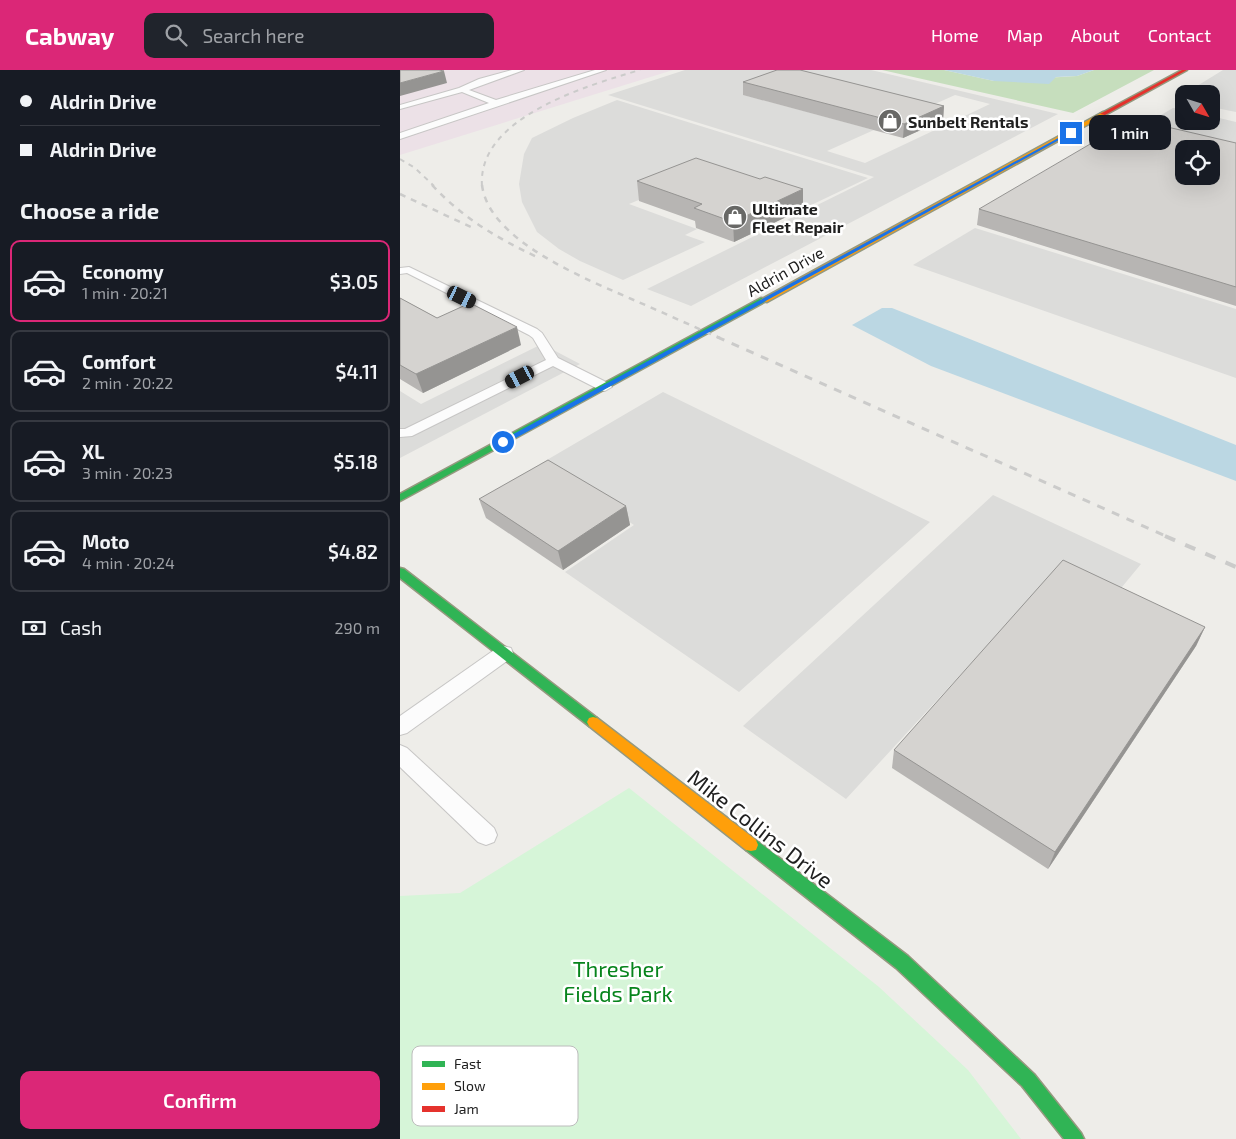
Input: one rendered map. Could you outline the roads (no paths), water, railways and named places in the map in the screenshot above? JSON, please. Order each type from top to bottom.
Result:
[{"type":"street","name":"Aldrin Drive","points":[[400,498],[1185,70]]},
{"type":"street","name":"Mike Collins Drive","points":[[400,572],[902,962],[1028,1080],[1075,1139]]},
{"type":"lane","points":[[400,108],[462,90],[482,81],[520,70]]},
{"type":"lane","points":[[400,136],[496,103],[602,70]]},
{"type":"lane","points":[[462,90],[496,103]]},
{"type":"lane","points":[[400,271],[409,270],[533,332],[538,336],[553,361],[605,387]]},
{"type":"lane","points":[[400,433],[407,433],[553,361]]},
{"type":"lane","points":[[400,727],[504,652]]},
{"type":"lane","points":[[400,754],[486,835]]},
{"type":"water","points":[[944,70],[1094,70],[1077,76],[1056,77],[1049,84],[994,81]]},
{"type":"water","points":[[882,308],[892,308],[1236,445],[1236,481],[931,366],[852,325]]},
{"type":"railway","points":[[482,185],[485,162],[497,141],[516,123],[566,95],[640,70]]},
{"type":"railway","points":[[400,159],[415,168],[434,186]]},
{"type":"railway","points":[[432,185],[456,208],[482,227],[539,258]]},
{"type":"railway","points":[[482,185],[489,205],[502,224],[521,241],[544,256],[593,282],[720,338]]},
{"type":"railway","points":[[400,194],[473,228]]},
{"type":"railway","points":[[717,337],[1168,537]]},
{"type":"railway","points":[[1165,536],[1236,567]]},
{"type":"place","name":"Sunbelt Rentals","points":[[890,121]]},
{"type":"place","name":"Ultimate Fleet Repair","points":[[735,217]]},
{"type":"park label","name":"Thresher Fields Park","points":[[618,980]]}]
